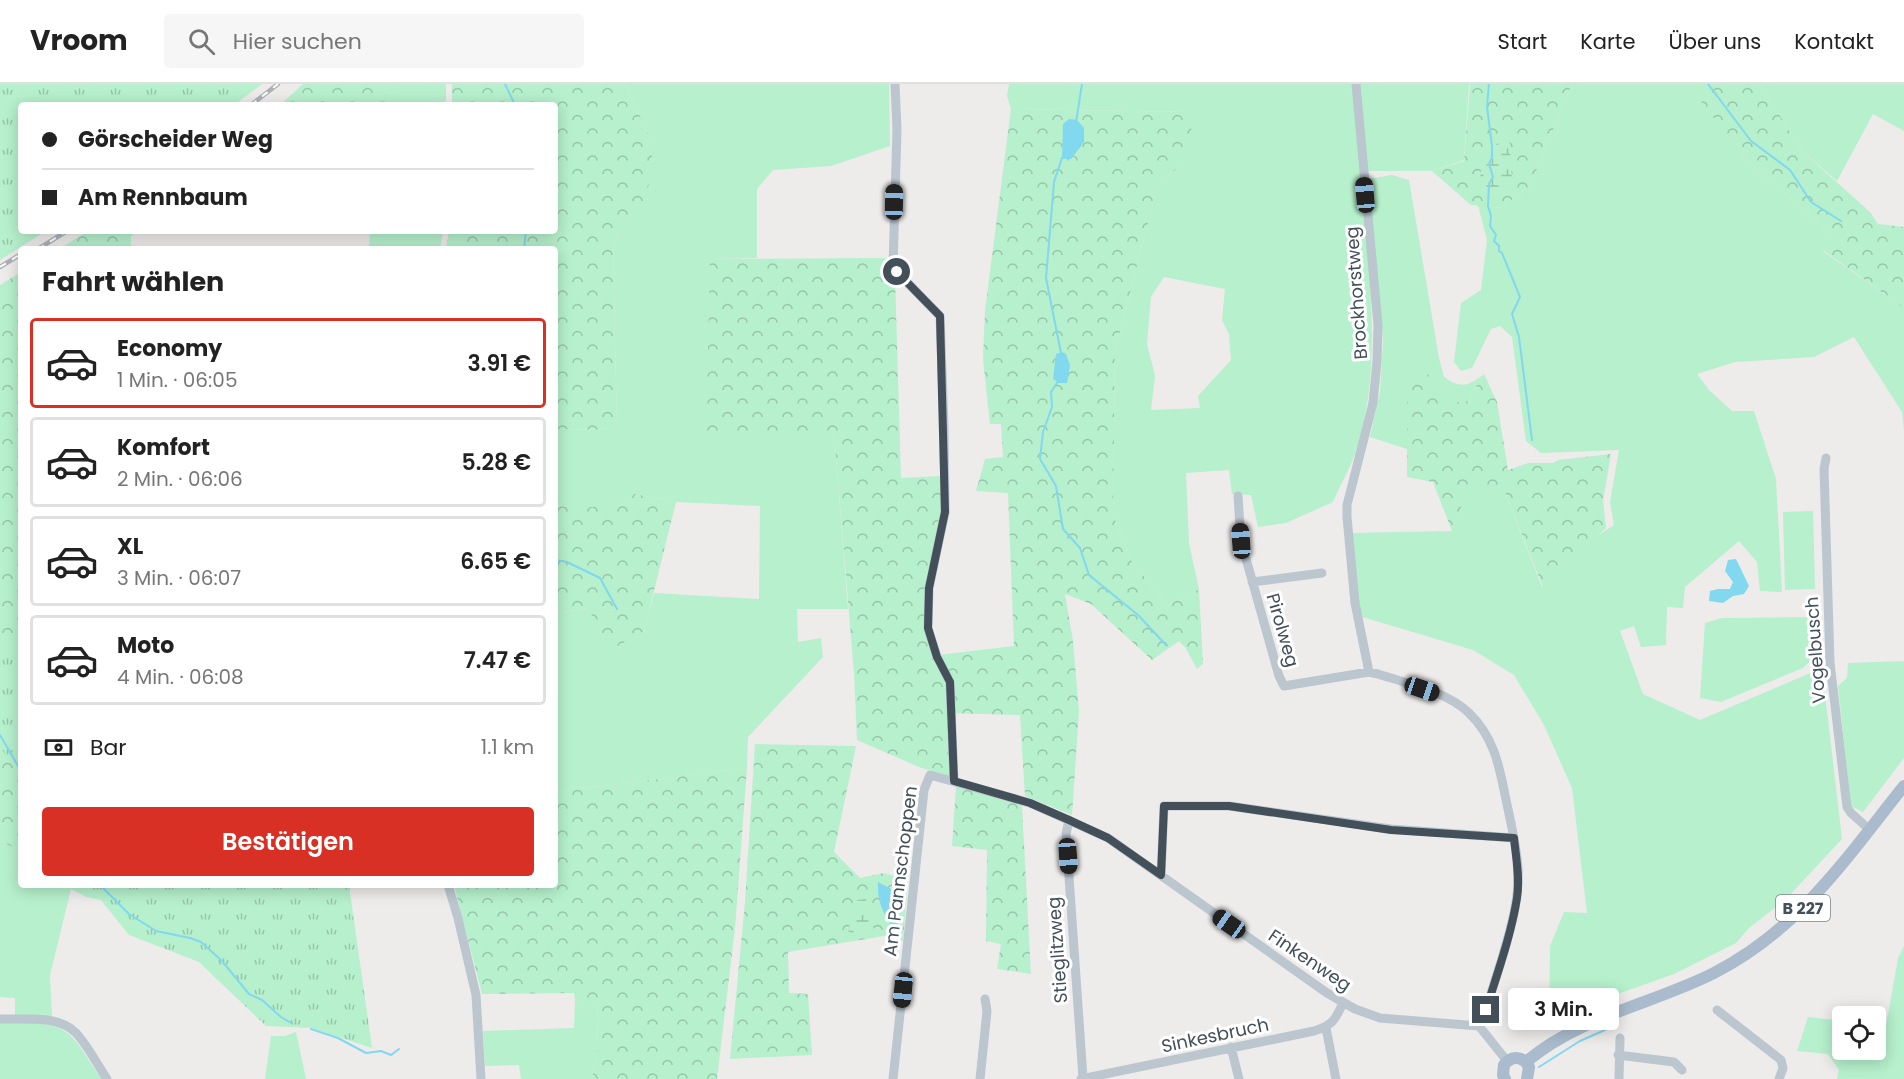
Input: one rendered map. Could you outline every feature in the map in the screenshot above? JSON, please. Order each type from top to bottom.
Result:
[{"type":"main road","name":"B 227","points":[[1526,1062],[1594,1021],[1687,986],[1721,969],[1783,927],[1815,897],[1904,786]]},
{"type":"main road","points":[[1506,1079],[1503,1070],[1507,1060],[1518,1058],[1526,1062],[1530,1071],[1527,1079]]},
{"type":"street","points":[[896,84],[893,268],[940,316],[945,512],[929,588],[928,628],[937,657],[950,682],[954,781]]},
{"type":"street","name":"Brockhorstweg","points":[[1356,84],[1378,325],[1373,403],[1347,505],[1347,532],[1355,603],[1369,672]]},
{"type":"street","name":"Vogelbusch","points":[[1826,458],[1824,469],[1830,663],[1847,807],[1870,830]]},
{"type":"street","name":"Pirolweg","points":[[1238,496],[1241,541],[1279,676],[1284,686],[1369,672]]},
{"type":"street","name":"Pirolweg","points":[[1252,582],[1322,573]]},
{"type":"street","points":[[1369,672],[1445,696],[1468,712],[1486,732],[1496,754],[1514,838],[1518,869],[1517,897],[1508,938],[1479,1026],[1507,1060]]},
{"type":"street","name":"Finkenweg","points":[[930,775],[1030,803],[1108,838],[1327,993],[1355,1009],[1380,1018],[1479,1026]]},
{"type":"street","name":"Am Pannschoppen","points":[[893,1079],[924,790],[930,775]]},
{"type":"street","points":[[1161,875],[1164,806],[1229,806],[1391,830],[1514,838]]},
{"type":"street","name":"Stieglitzweg","points":[[1069,820],[1066,834],[1082,1079]]},
{"type":"street","points":[[449,888],[476,995],[481,1079]]},
{"type":"street","points":[[980,1079],[987,1011],[986,999]]},
{"type":"street","points":[[1336,1078],[1326,1028],[1333,1022],[1343,1003]]},
{"type":"street","points":[[1717,1010],[1781,1060],[1783,1068],[1779,1079]]},
{"type":"street","points":[[0,1019],[48,1020],[64,1025],[76,1032],[107,1079]]},
{"type":"street","name":"Sinkesbruch","points":[[1082,1079],[1326,1028]]},
{"type":"street","points":[[1619,1079],[1620,1038]]},
{"type":"street","points":[[1231,1047],[1239,1079]]},
{"type":"street","points":[[1618,1054],[1674,1062],[1682,1071]]},
{"type":"green space","points":[[0,84],[262,84],[238,102],[18,102],[18,234],[41,234],[22,246],[18,246],[18,249],[0,260]]},
{"type":"green space","points":[[303,84],[399,84],[391,92],[388,102],[283,102]]},
{"type":"green space","points":[[399,84],[446,84],[446,102],[388,102],[391,92]]},
{"type":"green space","points":[[452,84],[625,84],[652,142],[652,168],[646,197],[613,243],[617,430],[558,429],[558,246],[446,246],[448,234],[558,234],[558,102],[452,102]]},
{"type":"green space","points":[[625,84],[889,84],[890,146],[831,166],[773,170],[757,189],[757,258],[710,259],[834,433],[848,609],[797,609],[798,642],[821,638],[823,657],[748,737],[747,768],[558,792],[558,613],[589,608],[604,638],[644,631],[654,593],[759,599],[760,506],[676,502],[634,494],[606,506],[578,509],[558,506],[558,429],[617,430],[613,243],[645,197],[652,142]]},
{"type":"green space","points":[[1009,84],[1469,84],[1464,160],[1432,171],[1360,171],[1372,312],[1370,382],[1365,417],[1356,451],[1333,502],[1286,523],[1258,527],[1251,495],[1232,494],[1229,470],[1186,473],[1189,543],[1199,589],[1167,605],[1130,559],[1113,514],[1115,351],[1158,184],[1180,166],[1188,112],[1011,109],[1007,96]],"holes":[[[1164,277],[1225,289],[1222,320],[1229,334],[1231,360],[1198,396],[1200,408],[1151,410],[1155,376],[1147,344],[1151,297]]]},
{"type":"green space","points":[[1470,84],[1572,84],[1530,186],[1501,208],[1471,205],[1432,171],[1464,161]]},
{"type":"green space","points":[[1572,84],[1688,84],[1692,87],[1744,158],[1832,234],[1823,251],[1904,308],[1904,430],[1902,412],[1854,337],[1814,357],[1735,362],[1697,374],[1709,390],[1732,411],[1754,411],[1776,479],[1782,592],[1760,591],[1757,562],[1739,541],[1685,587],[1683,608],[1667,607],[1666,645],[1641,647],[1634,626],[1620,631],[1643,694],[1700,720],[1822,668],[1842,839],[1786,899],[1749,928],[1736,943],[1674,974],[1601,1000],[1549,1028],[1550,946],[1564,912],[1587,913],[1572,788],[1544,725],[1514,675],[1473,650],[1359,616],[1350,533],[1452,531],[1468,488],[1503,487],[1542,587],[1597,536],[1614,525],[1610,502],[1619,450],[1541,453],[1526,441],[1512,337],[1500,326],[1491,329],[1472,368],[1461,371],[1454,362],[1461,303],[1481,290],[1487,240],[1478,205],[1501,208],[1530,186]]},
{"type":"green space","points":[[1688,84],[1760,84],[1802,151],[1870,212],[1878,224],[1904,227],[1904,308],[1823,250],[1832,234],[1744,158]]},
{"type":"green space","points":[[1760,84],[1904,84],[1904,131],[1873,114],[1837,181],[1802,151]]},
{"type":"green space","points":[[1011,109],[1188,112],[1194,142],[1180,166],[1158,184],[1115,351],[1113,514],[1130,559],[1167,605],[1199,589],[1203,664],[1197,669],[1185,647],[1179,641],[1152,660],[1091,604],[1065,594],[1073,641],[1079,711],[1072,815],[1025,796],[1020,715],[948,713],[951,777],[919,767],[857,740],[854,673],[834,434],[706,433],[710,259],[890,258],[895,276],[901,478],[942,476],[943,512],[925,629],[938,655],[1014,646],[1008,493],[976,491],[985,459],[1003,457],[1001,424],[990,424],[983,359],[985,310]]},
{"type":"green space","points":[[1509,134],[1512,179],[1497,200],[1490,194],[1479,195],[1482,156]]},
{"type":"green space","points":[[1392,175],[1409,180],[1444,377],[1455,383],[1465,384],[1484,374],[1466,402],[1438,402],[1407,378],[1407,449],[1370,437],[1380,392],[1383,340],[1368,179]]},
{"type":"green space","points":[[83,234],[135,234],[131,236],[131,246],[64,246]]},
{"type":"green space","points":[[370,234],[442,234],[440,246],[369,246]]},
{"type":"green space","points":[[18,274],[18,850],[0,841],[0,285]]},
{"type":"green space","points":[[1433,374],[1438,402],[1466,402],[1484,374],[1497,402],[1508,470],[1528,463],[1553,463],[1558,460],[1611,454],[1603,501],[1606,528],[1543,587],[1503,487],[1468,489],[1452,531],[1433,482],[1407,477],[1407,378]]},
{"type":"green space","points":[[634,494],[676,502],[644,631],[618,646],[604,638],[588,608],[558,613],[558,505],[587,508]]},
{"type":"green space","points":[[1813,511],[1815,589],[1785,590],[1783,512]]},
{"type":"green space","points":[[1815,617],[1817,655],[1803,668],[1721,702],[1700,698],[1705,623],[1722,618]]},
{"type":"green space","points":[[18,644],[18,774],[0,746],[0,650]]},
{"type":"green space","points":[[1904,661],[1904,758],[1863,812],[1851,806],[1838,686],[1847,678],[1848,663]]},
{"type":"green space","points":[[755,744],[856,746],[834,852],[860,878],[884,873],[908,881],[903,941],[884,936],[788,952],[789,993],[808,994],[812,1055],[730,1059],[745,902]]},
{"type":"green space","points":[[747,768],[735,928],[717,1079],[592,1079],[598,1047],[597,999],[575,1001],[574,993],[482,994],[455,888],[558,888],[558,792]]},
{"type":"green space","points":[[956,786],[1022,806],[1031,974],[997,969],[1001,944],[986,941],[987,850],[952,846]]},
{"type":"green space","points":[[0,841],[18,850],[18,888],[71,889],[50,975],[52,1017],[15,1015],[15,998],[0,997]]},
{"type":"green space","points":[[349,888],[372,1048],[312,1028],[266,1026],[199,962],[129,935],[101,900],[86,897],[71,889]]},
{"type":"green space","points":[[866,899],[874,930],[856,936],[848,931],[857,900]]},
{"type":"green space","points":[[1904,946],[1904,1079],[1837,1079],[1839,1070],[1832,1060],[1886,1060],[1886,1026],[1898,958]]},
{"type":"green space","points":[[597,998],[598,1047],[592,1079],[521,1079],[519,1065],[485,1066],[483,1031],[574,1028],[575,1001]]},
{"type":"green space","points":[[1808,1017],[1832,1020],[1832,1060],[1828,1054],[1797,1051]]},
{"type":"green space","points":[[0,1023],[38,1023],[65,1031],[76,1042],[102,1079],[0,1079]]},
{"type":"green space","points":[[296,1032],[306,1079],[265,1079],[271,1036],[285,1036]]},
{"type":"water","points":[[1069,119],[1077,120],[1084,128],[1084,142],[1071,159],[1062,159],[1063,124]]},
{"type":"water","points":[[1062,352],[1066,354],[1070,365],[1067,383],[1059,383],[1053,379],[1056,354]]},
{"type":"water","points":[[1736,559],[1749,586],[1744,594],[1733,596],[1723,603],[1709,601],[1710,591],[1730,589],[1733,582],[1725,571],[1728,560]]},
{"type":"water","points":[[878,882],[899,893],[897,927],[891,925],[883,910],[878,894]]},
{"type":"waterway","points":[[505,84],[514,102]]},
{"type":"waterway","points":[[1076,122],[1082,84]]},
{"type":"waterway","points":[[1489,84],[1487,107],[1492,146],[1492,157],[1489,164],[1493,177],[1489,184],[1490,226],[1496,235],[1494,241],[1499,246],[1499,251],[1502,253],[1520,297],[1512,314],[1519,337],[1532,440]]},
{"type":"waterway","points":[[1708,84],[1751,141],[1790,170],[1811,202],[1841,221]]},
{"type":"waterway","points":[[1061,353],[1046,278],[1054,182],[1062,158]]},
{"type":"waterway","points":[[524,246],[526,234]]},
{"type":"waterway","points":[[1059,380],[1051,392],[1052,407],[1043,432],[1040,459],[1056,486],[1063,529],[1080,548],[1089,575],[1138,615],[1166,645]]},
{"type":"waterway","points":[[558,560],[567,562],[600,578],[617,609]]},
{"type":"waterway","points":[[0,735],[18,766]]},
{"type":"waterway","points":[[103,888],[129,914],[156,931],[201,942],[222,961],[249,994],[262,1000],[291,1023]]},
{"type":"waterway","points":[[1539,1067],[1580,1041],[1614,1026]]},
{"type":"waterway","points":[[311,1029],[338,1038],[366,1053],[381,1051],[391,1055],[399,1049]]},
{"type":"railway","points":[[255,102],[278,84]]},
{"type":"railway","points":[[43,246],[62,234]]},
{"type":"railway","points":[[0,267],[18,256]]},
{"type":"route","points":[[897,272],[940,316],[945,512],[929,588],[928,628],[937,657],[950,682],[954,781],[1030,803],[1069,820],[1108,838],[1161,875],[1164,806],[1229,806],[1391,830],[1514,838],[1518,869],[1517,897],[1511,928],[1486,1010]]}]
